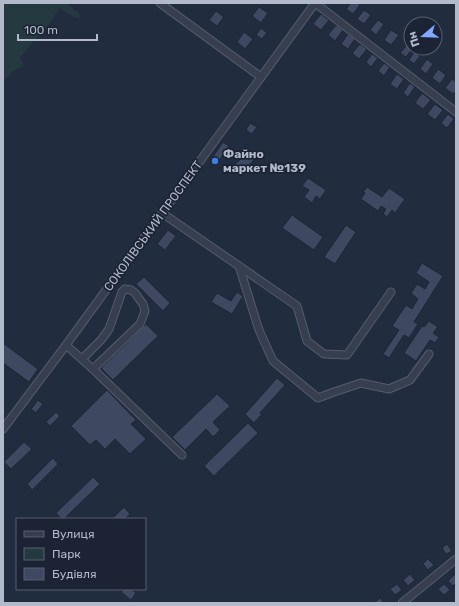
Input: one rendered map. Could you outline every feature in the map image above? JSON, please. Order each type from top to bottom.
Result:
[{"type":"street","points":[[160,3],[261,77]]},
{"type":"street","points":[[315,3],[456,112]]},
{"type":"street","name":"СОКОЛІВСЬКИЙ ПРОСПЕКТ","points":[[3,429],[315,3]]},
{"type":"street","points":[[162,213],[297,306],[307,341],[324,354],[347,355],[391,292]]},
{"type":"street","points":[[239,266],[259,330],[273,361],[318,398],[361,383],[389,389],[410,380],[429,354]]},
{"type":"street","points":[[82,360],[101,340],[108,329],[122,292],[125,289],[135,293],[143,304],[145,311],[140,324],[93,369]]},
{"type":"street","points":[[66,345],[182,455]]},
{"type":"street","points":[[402,603],[456,559]]},
{"type":"green space","points":[[3,3],[66,3],[79,13],[80,18],[74,17],[60,8],[41,35],[38,36],[20,57],[24,66],[14,70],[3,82]]},
{"type":"building","points":[[351,3],[357,3],[360,5],[353,14],[346,9]]},
{"type":"building","points":[[259,7],[268,13],[261,23],[252,16]]},
{"type":"building","points":[[364,10],[371,15],[364,24],[357,19]]},
{"type":"building","points":[[216,11],[224,17],[217,26],[209,20]]},
{"type":"building","points":[[321,14],[329,20],[321,30],[313,24]]},
{"type":"building","points":[[378,20],[384,24],[376,35],[370,30]]},
{"type":"building","points":[[336,25],[343,30],[335,41],[328,35]]},
{"type":"building","points":[[261,28],[267,33],[262,39],[256,35]]},
{"type":"building","points":[[391,30],[399,35],[391,45],[384,40]]},
{"type":"building","points":[[244,32],[253,39],[245,49],[237,42]]},
{"type":"building","points":[[348,34],[355,39],[348,49],[341,44]]},
{"type":"building","points":[[360,44],[367,49],[359,59],[352,53]]},
{"type":"building","points":[[372,54],[378,58],[371,67],[366,62]]},
{"type":"building","points":[[412,56],[420,56],[414,64],[409,60]]},
{"type":"building","points":[[427,59],[433,64],[426,74],[420,69]]},
{"type":"building","points":[[384,63],[390,67],[384,76],[378,71]]},
{"type":"building","points":[[438,69],[446,75],[440,84],[432,78]]},
{"type":"building","points":[[397,74],[404,79],[397,89],[390,84]]},
{"type":"building","points":[[452,79],[456,82],[456,91],[453,94],[445,88]]},
{"type":"building","points":[[410,83],[415,87],[408,97],[403,93]]},
{"type":"building","points":[[422,93],[431,100],[423,109],[415,103]]},
{"type":"building","points":[[435,104],[443,110],[435,120],[427,114]]},
{"type":"building","points":[[448,114],[454,119],[447,128],[441,123]]},
{"type":"building","points":[[250,123],[257,127],[252,134],[246,130]]},
{"type":"building","points":[[223,142],[229,146],[216,165],[210,161]]},
{"type":"building","points":[[247,153],[254,160],[240,174],[232,167]]},
{"type":"building","points":[[308,178],[326,190],[320,199],[316,196],[312,203],[304,197],[309,190],[302,186]]},
{"type":"building","points":[[367,187],[382,197],[389,188],[405,199],[395,213],[392,210],[387,217],[383,214],[386,209],[381,206],[378,211],[361,199],[365,193],[363,192]]},
{"type":"building","points":[[292,215],[323,237],[314,250],[282,228]]},
{"type":"building","points":[[346,225],[356,232],[335,264],[324,257]]},
{"type":"building","points":[[168,230],[176,236],[165,250],[157,244]]},
{"type":"building","points":[[422,263],[443,276],[414,322],[418,324],[409,338],[404,335],[389,358],[383,354],[399,330],[392,326],[406,305],[412,309],[418,299],[411,293],[417,284],[425,289],[429,282],[416,273]]},
{"type":"building","points":[[144,277],[170,303],[163,311],[136,284]]},
{"type":"building","points":[[237,292],[243,296],[232,314],[211,302],[217,293],[231,301]]},
{"type":"building","points":[[429,321],[438,327],[433,333],[439,337],[435,343],[430,340],[416,361],[404,353],[422,326],[424,327]]},
{"type":"building","points":[[146,324],[158,336],[113,380],[101,368]]},
{"type":"building","points":[[3,343],[38,369],[29,382],[3,363]]},
{"type":"building","points":[[277,378],[285,385],[260,413],[262,414],[254,423],[245,414]]},
{"type":"building","points":[[107,390],[136,420],[131,424],[146,439],[130,454],[115,439],[105,449],[96,440],[90,445],[71,426]]},
{"type":"building","points":[[217,394],[230,406],[213,422],[220,430],[213,437],[206,429],[185,450],[172,437]]},
{"type":"building","points":[[38,400],[43,404],[36,413],[31,409]]},
{"type":"building","points":[[56,412],[60,416],[50,426],[46,422]]},
{"type":"building","points":[[248,423],[258,433],[214,476],[204,466]]},
{"type":"building","points":[[24,442],[32,449],[11,469],[4,462]]},
{"type":"building","points":[[53,458],[58,464],[32,490],[27,484]]},
{"type":"building","points":[[93,477],[100,484],[65,518],[61,518],[56,513]]},
{"type":"building","points":[[124,507],[130,514],[126,518],[113,518]]},
{"type":"building","points":[[447,544],[452,551],[446,554],[442,548]]},
{"type":"building","points":[[428,559],[434,565],[428,570],[423,564]]},
{"type":"building","points":[[410,574],[415,580],[408,586],[403,580]]},
{"type":"building","points":[[455,574],[456,583],[453,586],[448,581]]},
{"type":"building","points":[[397,584],[402,590],[395,595],[390,589]]},
{"type":"building","points":[[444,584],[450,590],[444,595],[438,589]]},
{"type":"building","points":[[123,590],[132,590],[136,593],[131,600],[121,592]]},
{"type":"building","points":[[380,598],[384,603],[374,603]]},
{"type":"place","name":"Файно маркет №139","points":[[215,161]]}]
